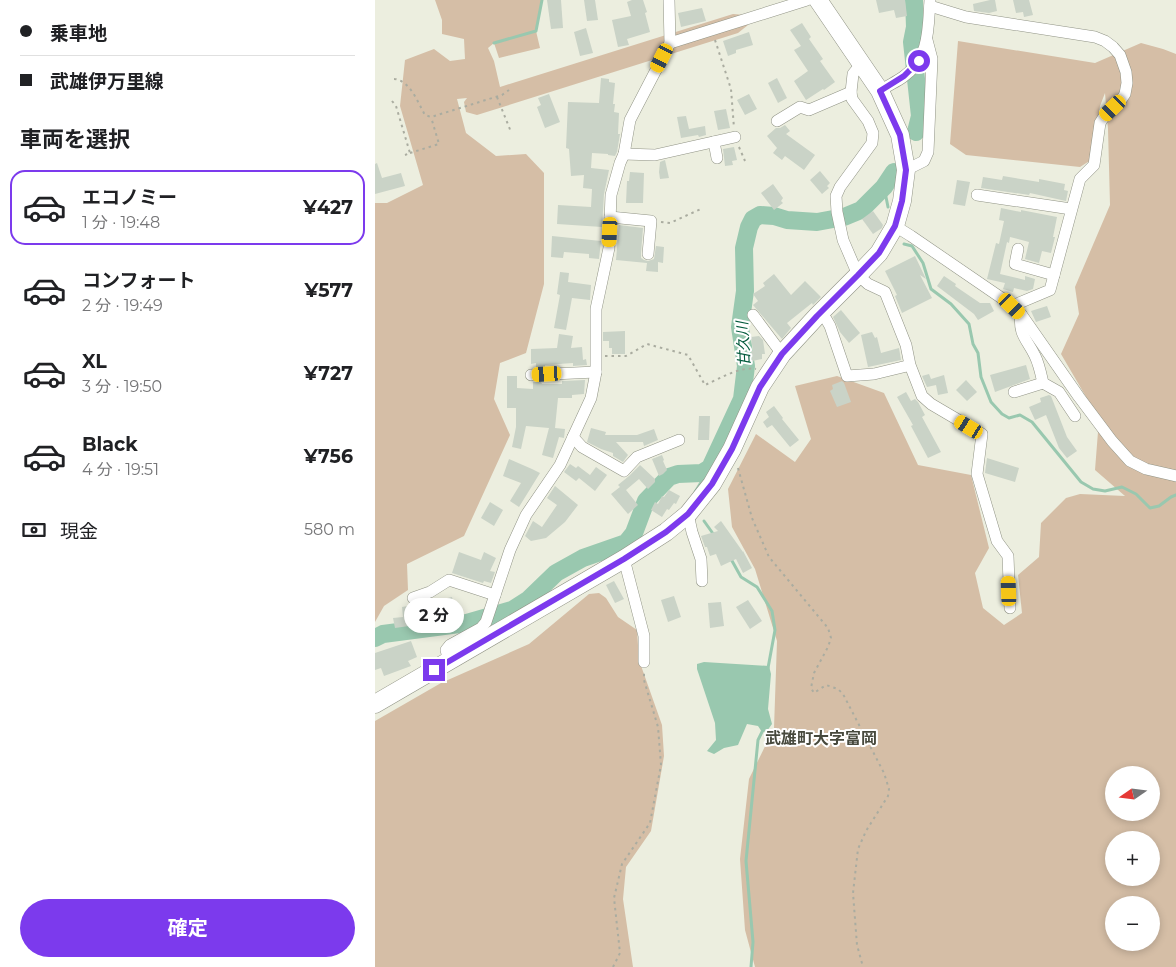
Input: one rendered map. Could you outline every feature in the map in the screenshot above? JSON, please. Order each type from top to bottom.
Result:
[{"type":"main road","points":[[375,704],[624,559],[666,532],[688,514],[712,484],[732,449],[760,387],[782,354],[879,253],[895,226],[902,201],[906,170],[900,135],[880,91],[818,0]]},
{"type":"street","points":[[449,661],[446,650],[450,645],[481,628],[488,616],[510,550],[525,515],[560,465],[591,398],[596,372],[596,309],[609,248],[611,195],[624,154],[630,120],[670,43],[669,0]]},
{"type":"street","points":[[670,43],[807,0]]},
{"type":"street","points":[[880,91],[904,76],[919,61],[927,40],[930,3],[967,17],[1095,37],[1105,41],[1120,54],[1126,72],[1125,94],[1100,123],[1095,165],[1079,178],[1050,290],[1012,306]]},
{"type":"street","points":[[906,170],[924,161],[928,152],[932,59],[927,40]]},
{"type":"street","points":[[861,64],[853,74],[851,92],[853,99],[868,121],[873,133],[872,143],[840,187],[836,196],[837,212],[843,240],[858,275],[868,284],[885,292],[906,345],[922,396],[931,404],[982,434],[977,474],[997,541],[1007,556],[1010,608]]},
{"type":"street","points":[[777,121],[800,107],[809,110],[851,92]]},
{"type":"street","points":[[624,154],[655,155],[735,137]]},
{"type":"street","points":[[714,142],[717,158]]},
{"type":"street","points":[[977,195],[1071,209]]},
{"type":"street","points":[[610,217],[651,221],[648,254]]},
{"type":"street","points":[[895,226],[1021,314],[1079,397],[1130,461],[1146,469],[1176,476]]},
{"type":"street","points":[[1018,249],[1015,264],[1054,275]]},
{"type":"street","points":[[753,314],[782,354]]},
{"type":"street","points":[[1021,314],[1022,335],[1035,356],[1043,383],[1059,392],[1075,416]]},
{"type":"street","points":[[817,316],[826,319],[830,326],[847,376],[874,374],[907,366]]},
{"type":"street","points":[[531,375],[596,372]]},
{"type":"street","points":[[1014,392],[1043,383]]},
{"type":"street","points":[[573,437],[583,447],[624,471],[637,457],[679,440]]},
{"type":"street","points":[[688,514],[701,559],[702,581]]},
{"type":"street","points":[[624,559],[644,636],[644,662]]},
{"type":"street","points":[[413,598],[430,592],[449,580],[495,596]]},
{"type":"path","points":[[712,30],[731,89],[735,137],[745,161]]},
{"type":"path","points":[[394,79],[399,79],[409,88],[425,115],[431,117],[497,96],[509,90]]},
{"type":"path","points":[[497,96],[511,132]]},
{"type":"path","points":[[391,100],[396,106],[410,153]]},
{"type":"path","points":[[405,155],[439,144],[431,117]]},
{"type":"path","points":[[651,221],[670,223],[703,208]]},
{"type":"path","points":[[596,356],[626,356],[647,344],[687,355],[705,385],[750,368]]},
{"type":"path","points":[[732,449],[752,518],[769,557],[828,628],[831,638],[814,673],[811,688],[814,693],[826,685],[838,688],[843,694],[884,773],[889,789],[888,796],[866,831],[858,849],[853,893],[857,944],[863,967]]},
{"type":"path","points":[[613,967],[620,953],[614,898],[622,864],[650,823],[661,765],[658,727],[644,680],[644,662]]},
{"type":"shaded area","points":[[435,0],[542,0],[536,31],[540,48],[499,58],[494,43],[488,48],[494,61],[500,87],[733,14],[745,15],[748,25],[738,33],[477,115],[466,112],[464,102],[467,98],[457,99],[466,133],[496,156],[526,154],[544,173],[544,284],[526,353],[500,363],[494,399],[510,435],[464,536],[407,564],[408,590],[384,606],[375,622],[375,203],[387,203],[423,185],[400,106],[405,60],[434,49],[450,61],[465,59],[464,39],[442,34],[442,20]]},
{"type":"shaded area","points":[[958,41],[1095,63],[1141,43],[1176,54],[1176,967],[755,967],[745,930],[740,859],[749,779],[774,728],[777,641],[755,569],[732,527],[728,489],[756,434],[795,462],[811,439],[795,386],[837,376],[884,393],[918,465],[971,475],[989,548],[975,573],[983,608],[1004,625],[1022,613],[1018,575],[1039,557],[1041,523],[1066,498],[1080,494],[1125,496],[1095,470],[1099,419],[1061,354],[1079,314],[1075,287],[1110,205],[1105,93],[1100,106],[1091,160],[1080,167],[966,155],[950,144]]},
{"type":"shaded area","points":[[599,593],[606,598],[618,617],[637,630],[639,660],[662,725],[664,756],[651,831],[626,867],[623,899],[633,967],[375,967],[375,721],[441,683],[529,644],[589,594]]},
{"type":"shaded area","points":[[704,662],[769,666],[771,674],[768,709],[772,724],[767,731],[762,732],[758,726],[747,724],[738,745],[724,748],[714,754],[707,751],[716,740],[715,723],[697,669],[697,664]]},
{"type":"building","points":[[547,0],[561,0],[563,28],[551,29]]},
{"type":"building","points":[[584,0],[595,0],[598,20],[587,21]]},
{"type":"building","points":[[643,0],[650,32],[627,39],[629,45],[618,47],[612,20],[631,16],[627,2]]},
{"type":"building","points":[[876,0],[905,0],[907,16],[896,18],[894,10],[879,13]]},
{"type":"building","points":[[995,0],[997,11],[989,13],[974,11],[973,4]]},
{"type":"building","points":[[1013,0],[1029,0],[1033,15],[1024,17],[1023,12],[1016,13]]},
{"type":"building","points":[[702,8],[706,21],[681,27],[678,13]]},
{"type":"building","points":[[802,23],[811,37],[809,39],[823,59],[820,61],[835,82],[806,100],[794,81],[808,71],[794,50],[801,46],[790,30]]},
{"type":"building","points":[[586,28],[593,53],[580,56],[574,32]]},
{"type":"building","points":[[749,32],[753,45],[736,50],[736,53],[728,56],[723,41]]},
{"type":"building","points":[[601,78],[609,79],[609,82],[615,83],[613,104],[615,104],[614,112],[619,113],[618,134],[620,134],[615,156],[592,153],[591,168],[609,170],[604,194],[602,227],[557,224],[558,205],[591,207],[592,189],[583,188],[584,175],[571,176],[569,149],[566,148],[568,102],[599,103]]},
{"type":"building","points":[[777,78],[787,98],[778,103],[768,83]]},
{"type":"building","points":[[549,94],[560,122],[545,128],[537,107],[541,105],[538,98]]},
{"type":"building","points":[[749,94],[757,109],[745,115],[737,100]]},
{"type":"building","points":[[726,109],[730,128],[718,130],[714,111]]},
{"type":"building","points":[[686,116],[689,129],[705,126],[706,135],[681,138],[677,117]]},
{"type":"building","points":[[785,125],[790,131],[786,134],[815,155],[804,170],[785,156],[782,160],[773,153],[777,148],[767,136],[776,128]]},
{"type":"building","points":[[734,147],[737,160],[732,161],[733,165],[725,166],[723,149]]},
{"type":"building","points":[[665,160],[669,178],[660,179],[660,162]]},
{"type":"building","points":[[377,163],[382,178],[401,173],[405,186],[375,194],[375,164]]},
{"type":"building","points":[[820,171],[830,183],[827,186],[829,188],[822,194],[810,180]]},
{"type":"building","points":[[630,172],[644,173],[643,203],[626,203],[627,181],[629,181]]},
{"type":"building","points":[[1003,176],[1039,182],[1039,179],[1065,184],[1064,190],[1068,191],[1066,201],[1030,193],[1029,195],[981,188],[983,177],[1002,180]]},
{"type":"building","points":[[957,180],[970,182],[965,206],[953,204]]},
{"type":"building","points":[[773,184],[783,198],[781,201],[783,203],[774,210],[761,193]]},
{"type":"building","points":[[1001,208],[1057,217],[1051,253],[1042,251],[1039,263],[1025,259],[1029,242],[1010,237],[1009,243],[1007,242],[1000,274],[1025,280],[1025,276],[1035,279],[1033,289],[1027,291],[1014,288],[1013,292],[1003,289],[1005,283],[987,279],[996,243],[999,244],[1004,221],[999,220]]},
{"type":"building","points":[[873,211],[883,225],[882,228],[873,234],[862,219]]},
{"type":"building","points":[[619,225],[643,228],[641,258],[644,260],[654,259],[656,246],[664,247],[663,263],[658,262],[658,272],[646,271],[647,263],[616,260]]},
{"type":"building","points":[[552,236],[601,241],[599,259],[589,258],[589,254],[564,252],[563,258],[551,257]]},
{"type":"building","points":[[915,256],[926,279],[920,275],[932,298],[902,313],[895,296],[897,295],[885,271]]},
{"type":"building","points":[[560,272],[569,273],[568,282],[591,285],[590,300],[572,298],[566,330],[554,328],[560,295],[557,294]]},
{"type":"building","points":[[774,274],[791,295],[805,281],[821,297],[787,323],[791,328],[782,339],[753,305],[758,301],[753,294],[765,286],[763,283]]},
{"type":"building","points":[[944,276],[980,303],[990,303],[994,311],[978,320],[974,314],[937,286]]},
{"type":"building","points":[[1047,306],[1051,317],[1036,322],[1031,311]]},
{"type":"building","points":[[841,310],[860,333],[849,343],[840,332],[833,317]]},
{"type":"building","points":[[625,331],[625,354],[612,354],[612,348],[609,348],[609,341],[603,341],[603,332]]},
{"type":"building","points":[[872,332],[875,338],[877,337],[881,353],[899,348],[901,360],[868,367],[861,335]]},
{"type":"building","points":[[559,334],[573,336],[571,348],[582,347],[583,360],[586,359],[587,365],[573,366],[573,363],[536,367],[536,363],[531,364],[531,349],[557,348]]},
{"type":"building","points":[[759,336],[763,340],[765,354],[762,354],[762,359],[752,361],[751,337]]},
{"type":"building","points":[[1026,365],[1030,379],[995,392],[990,375]]},
{"type":"building","points":[[929,374],[931,379],[944,375],[948,393],[938,395],[936,385],[927,387],[922,376]]},
{"type":"building","points":[[507,376],[517,376],[517,388],[533,389],[533,382],[562,384],[562,381],[585,380],[584,394],[572,395],[572,398],[558,398],[555,428],[565,429],[564,438],[559,437],[553,458],[542,455],[549,428],[526,426],[521,449],[512,447],[516,427],[516,408],[507,408]]},
{"type":"building","points":[[966,380],[977,392],[967,401],[956,390]]},
{"type":"building","points":[[842,381],[851,402],[837,407],[830,391],[833,389],[832,385]]},
{"type":"building","points":[[906,392],[911,401],[915,399],[918,402],[925,415],[922,417],[941,452],[928,458],[911,426],[913,425],[897,397]]},
{"type":"building","points":[[1049,395],[1067,437],[1077,451],[1067,458],[1059,448],[1046,415],[1035,420],[1029,407],[1041,402],[1040,398]]},
{"type":"building","points":[[774,406],[799,440],[790,447],[772,425],[767,428],[763,422],[769,417],[766,412]]},
{"type":"building","points":[[699,416],[710,416],[709,440],[698,440]]},
{"type":"building","points":[[591,428],[606,432],[605,435],[637,435],[654,429],[658,440],[644,446],[643,442],[616,442],[628,455],[623,462],[613,456],[613,453],[587,442]]},
{"type":"building","points":[[662,455],[667,470],[659,476],[652,459]]},
{"type":"building","points":[[987,458],[1019,468],[1015,482],[985,473]]},
{"type":"building","points":[[509,459],[540,473],[519,507],[510,501],[521,483],[503,476]]},
{"type":"building","points":[[570,464],[576,468],[578,466],[590,475],[596,467],[607,475],[595,491],[579,478],[576,481],[564,472]]},
{"type":"building","points":[[640,465],[655,479],[655,482],[648,489],[639,479],[626,490],[638,505],[628,514],[611,494]]},
{"type":"building","points":[[555,486],[578,505],[565,522],[546,538],[531,541],[525,536],[533,521],[542,527],[557,505],[547,498]]},
{"type":"building","points":[[669,490],[680,496],[676,504],[674,503],[669,510],[667,509],[662,517],[651,510],[655,502],[658,504],[662,496],[664,497]]},
{"type":"building","points":[[490,502],[503,510],[494,526],[481,518]]},
{"type":"building","points":[[721,521],[743,551],[752,568],[743,573],[736,559],[721,566],[716,554],[710,556],[707,547],[705,547],[701,536],[718,531],[714,527]]},
{"type":"building","points":[[459,552],[481,560],[484,552],[496,558],[490,571],[495,572],[491,583],[484,581],[483,583],[452,573]]},
{"type":"building","points":[[614,581],[624,599],[615,603],[606,585]]},
{"type":"building","points":[[674,596],[681,617],[668,622],[661,600]]},
{"type":"building","points":[[452,597],[456,617],[395,628],[393,618],[403,617],[402,607],[442,603],[443,599]]},
{"type":"building","points":[[748,600],[762,621],[750,629],[736,607]]},
{"type":"building","points":[[721,602],[724,626],[710,628],[708,603]]},
{"type":"building","points":[[411,641],[417,657],[408,661],[411,666],[384,676],[381,668],[375,670],[375,653]]},
{"type":"waterway","points":[[494,43],[536,31],[542,0]]},
{"type":"waterway","name":"甘久川","points":[[914,0],[915,27],[912,42],[920,116],[916,132]]},
{"type":"waterway","name":"甘久川","points":[[375,638],[383,634],[467,623],[512,610],[528,600],[556,573],[583,558],[626,543],[634,533],[646,501],[669,477],[678,474],[702,473],[710,468],[742,399],[746,366],[740,327],[745,291],[744,248],[753,219],[760,215],[774,216],[787,220],[817,222],[844,217],[861,210],[884,187],[894,172]]},
{"type":"waterway","points":[[884,187],[888,207]]},
{"type":"waterway","points":[[904,244],[912,246],[923,263],[931,289],[951,304],[969,324],[973,344],[978,353],[981,377],[991,402],[1002,414],[1009,418],[1020,415],[1032,422],[1081,482],[1093,489],[1105,491],[1122,487],[1136,494],[1150,508],[1159,506],[1176,495]]},
{"type":"waterway","points":[[695,492],[710,468]]},
{"type":"waterway","points":[[704,521],[714,535]]},
{"type":"waterway","points":[[731,559],[741,577],[757,587],[772,611],[775,630],[768,668]]},
{"type":"waterway","points":[[751,967],[753,942],[746,861],[758,740],[763,730]]},
{"type":"district","name":"武雄町大字富岡","points":[[821,738]]},
{"type":"route","points":[[434,670],[624,559],[666,532],[688,514],[712,484],[732,449],[760,387],[782,354],[879,253],[895,226],[902,201],[906,170],[900,135],[880,91],[904,76],[919,61]]}]
